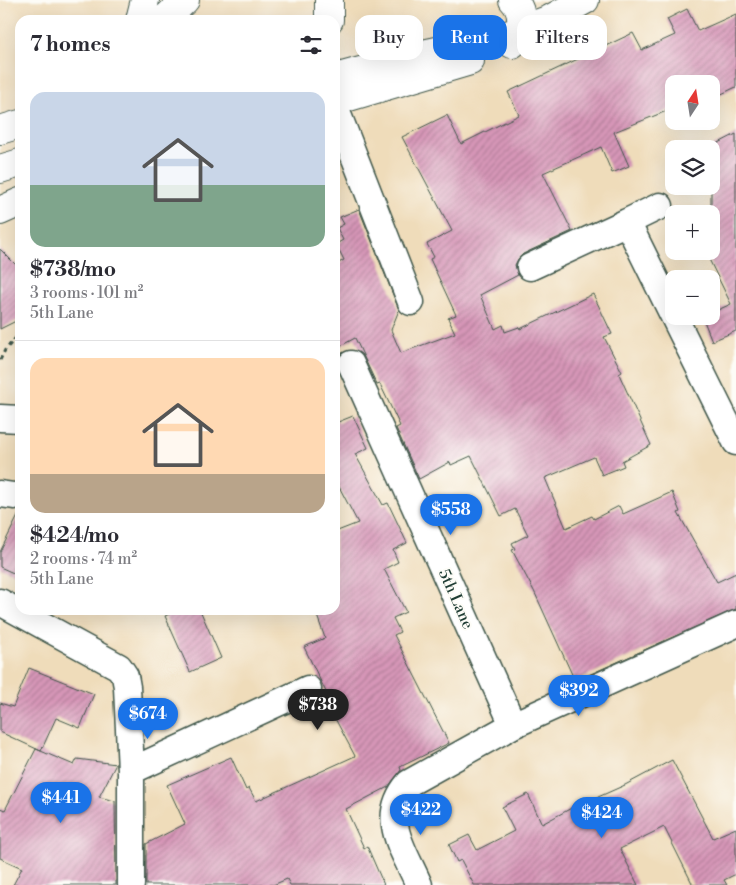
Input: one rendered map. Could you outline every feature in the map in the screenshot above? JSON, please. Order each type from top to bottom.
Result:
[{"type":"main road","points":[[141,15],[145,0]]},
{"type":"main road","points":[[169,15],[185,0]]},
{"type":"main road","points":[[329,0],[329,15]]},
{"type":"main road","points":[[513,0],[521,15]]},
{"type":"main road","points":[[557,15],[585,0]]},
{"type":"main road","points":[[340,77],[423,54],[480,44],[517,30]]},
{"type":"main road","points":[[340,98],[505,49],[513,44],[517,35]]},
{"type":"main road","points":[[0,130],[15,126]]},
{"type":"main road","points":[[0,169],[15,164]]},
{"type":"main road","points":[[0,211],[15,204]]},
{"type":"street","points":[[340,120],[411,302]]},
{"type":"street","points":[[530,267],[660,206]]},
{"type":"street","points":[[627,222],[736,442]]},
{"type":"street","name":"5th Lane","points":[[350,364],[513,725]]},
{"type":"street","points":[[0,418],[15,419]]},
{"type":"street","points":[[0,494],[15,496]]},
{"type":"street","points":[[0,602],[15,610]]},
{"type":"street","points":[[24,615],[119,667],[125,676],[131,771],[131,885]]},
{"type":"street","points":[[420,885],[394,828],[392,816],[400,794],[409,783],[513,725],[736,624]]},
{"type":"street","points":[[131,771],[308,688]]},
{"type":"path","points":[[0,360],[5,350],[15,339]]},
{"type":"building","points":[[687,9],[698,31],[736,14],[736,87],[720,95],[720,75],[665,75],[665,112],[614,132],[629,166],[612,173],[601,147],[543,173],[572,231],[523,254],[515,265],[518,275],[480,295],[495,329],[503,325],[505,332],[519,327],[520,329],[593,294],[612,334],[604,337],[622,372],[619,374],[651,445],[622,461],[624,466],[602,475],[594,457],[545,478],[566,528],[592,516],[594,519],[619,506],[623,514],[672,492],[680,512],[678,513],[717,582],[736,573],[736,609],[575,681],[534,591],[512,550],[515,549],[512,543],[528,535],[515,509],[501,516],[471,456],[451,465],[450,462],[419,479],[396,428],[400,426],[380,384],[377,385],[355,338],[340,346],[340,262],[344,260],[340,252],[340,242],[343,240],[340,234],[340,226],[344,224],[340,217],[359,209],[399,310],[391,330],[401,353],[455,333],[448,318],[456,315],[430,259],[434,257],[427,244],[452,231],[402,137],[447,115],[461,144],[519,115],[508,92],[576,60],[607,60],[607,45],[633,33],[642,50],[675,35],[667,19]]},
{"type":"building","points":[[736,134],[736,331],[712,341],[706,325],[720,325],[720,309],[731,304],[720,282],[720,270],[714,270],[709,260],[720,260],[720,205],[711,205],[711,195],[720,195],[720,142]]},
{"type":"building","points":[[0,249],[15,264],[15,322],[0,329]]},
{"type":"building","points":[[353,416],[368,448],[355,454],[383,505],[388,503],[407,543],[393,550],[398,562],[384,569],[406,612],[393,618],[400,632],[394,635],[449,743],[400,767],[401,770],[388,787],[346,809],[364,848],[367,846],[384,885],[290,885],[287,879],[273,885],[146,885],[146,844],[185,824],[167,785],[231,757],[246,790],[249,788],[256,801],[355,756],[322,694],[326,692],[304,647],[325,638],[317,615],[340,615],[340,530],[358,523],[340,489],[340,421]]},
{"type":"building","points":[[15,522],[15,574],[0,567],[0,552]]},
{"type":"building","points":[[202,615],[221,658],[190,672],[165,616]]},
{"type":"building","points":[[29,668],[94,694],[80,728],[56,718],[41,751],[0,732],[0,703],[13,707]]},
{"type":"building","points":[[36,749],[74,765],[77,759],[116,764],[99,797],[115,801],[116,885],[13,885],[22,868],[0,858],[0,808],[5,810]]},
{"type":"building","points":[[672,760],[713,838],[736,828],[736,874],[724,880],[727,885],[693,885],[664,827],[620,849],[638,885],[474,885],[461,860],[457,862],[449,845],[469,835],[477,850],[514,831],[502,807],[528,794],[542,824],[577,805],[625,785]]}]
